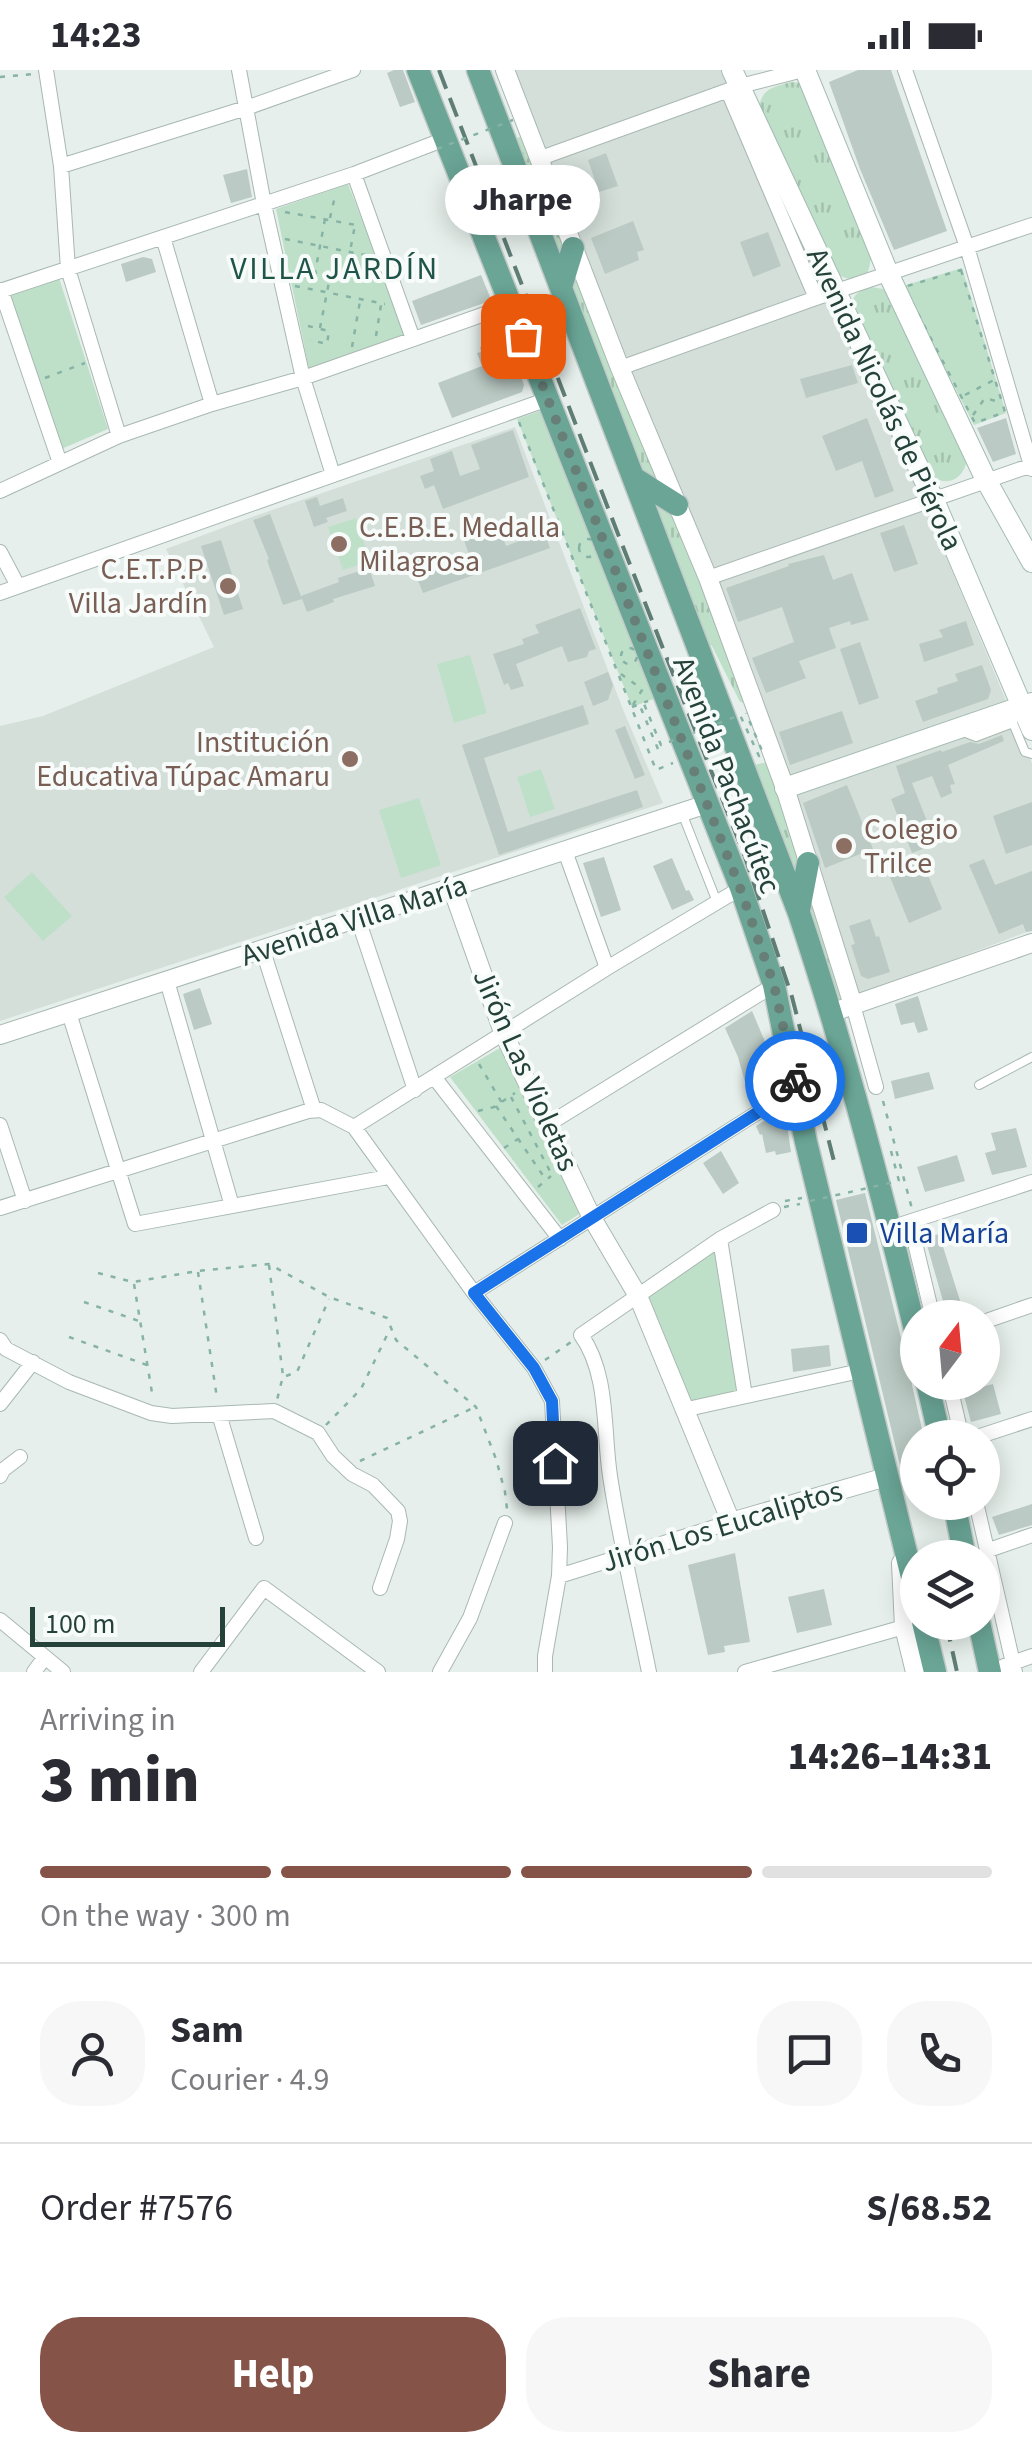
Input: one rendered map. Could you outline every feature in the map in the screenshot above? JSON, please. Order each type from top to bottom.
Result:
[{"type":"main road","name":"Avenida Pachacútec","points":[[418,70],[441,144],[548,399],[740,888],[774,985],[806,1142],[901,1540]]},
{"type":"main road","name":"Avenida Pachacútec","points":[[478,70],[798,913],[842,1009],[905,1223],[913,1300]]},
{"type":"main road","name":"Avenida Nicolás de Piérola","points":[[804,70],[888,273],[986,480],[1032,562]]},
{"type":"main road","name":"Avenida Nicolás de Piérola","points":[[733,82],[826,294],[933,498],[1025,716]]},
{"type":"main road","points":[[561,287],[573,248]]},
{"type":"main road","points":[[634,478],[677,504]]},
{"type":"main road","points":[[785,788],[956,730],[1025,716]]},
{"type":"main road","points":[[798,913],[808,863]]},
{"type":"main road","name":"Avenida Pachacútec","points":[[920,1640],[935,1672]]},
{"type":"main road","points":[[983,1640],[989,1671]]},
{"type":"street","points":[[239,70],[303,378],[333,475]]},
{"type":"street","points":[[61,166],[354,70]]},
{"type":"street","name":"Avenida Pachacútec","points":[[505,70],[620,368],[708,578],[785,788],[808,863],[842,1009],[876,1087]]},
{"type":"street","points":[[538,159],[733,82],[804,70]]},
{"type":"street","points":[[708,578],[1032,467],[967,247],[905,70]]},
{"type":"street","points":[[49,71],[68,269],[119,436]]},
{"type":"street","points":[[60,463],[1,290],[441,144]]},
{"type":"street","points":[[354,174],[413,338]]},
{"type":"street","points":[[620,368],[1032,225]]},
{"type":"street","points":[[162,238],[212,404]]},
{"type":"street","points":[[0,491],[119,436],[303,378],[510,305]]},
{"type":"street","points":[[0,592],[548,399]]},
{"type":"street","points":[[0,552],[18,586]]},
{"type":"street","name":"Avenida Villa María","points":[[0,1036],[707,804]]},
{"type":"street","points":[[565,851],[607,968]]},
{"type":"street","name":"Jirón Las Violetas","points":[[452,888],[539,1131],[638,1296],[731,1522]]},
{"type":"street","points":[[354,1128],[740,888]]},
{"type":"street","points":[[358,919],[414,1090]]},
{"type":"street","points":[[842,1009],[1032,943]]},
{"type":"street","points":[[263,950],[314,1110]]},
{"type":"street","points":[[167,982],[232,1206]]},
{"type":"street","points":[[539,1131],[774,985]]},
{"type":"street","points":[[70,1013],[135,1224],[388,1177]]},
{"type":"street","points":[[434,1077],[560,1239]]},
{"type":"street","points":[[474,1293],[796,1088]]},
{"type":"street","points":[[0,1208],[314,1110],[354,1128],[534,1368],[552,1401],[558,1576],[545,1672]]},
{"type":"street","points":[[0,1125],[25,1201]]},
{"type":"street","points":[[905,1223],[1032,1182]]},
{"type":"street","points":[[649,1672],[610,1476],[599,1380],[594,1359],[581,1335],[720,1239],[772,1210]]},
{"type":"street","name":"Avenida Pachacútec","points":[[905,1223],[928,1300]]},
{"type":"street","points":[[720,1239],[744,1396]]},
{"type":"street","points":[[1000,1316],[1032,1306]]},
{"type":"street","points":[[2,1347],[69,1382],[151,1413],[172,1416],[274,1412],[318,1433],[345,1468],[373,1485],[398,1512],[397,1538],[380,1588]]},
{"type":"street","points":[[0,1404],[33,1362]]},
{"type":"street","points":[[683,1410],[860,1370]]},
{"type":"street","points":[[220,1414],[256,1538]]},
{"type":"street","points":[[1000,1429],[1032,1419]]},
{"type":"street","points":[[0,1476],[20,1457]]},
{"type":"street","name":"Jirón Los Eucaliptos","points":[[558,1576],[886,1477]]},
{"type":"street","points":[[440,1672],[470,1618],[505,1523]]},
{"type":"street","name":"Avenida Pachacútec","points":[[898,1527],[900,1540]]},
{"type":"street","points":[[1000,1546],[1032,1535]]},
{"type":"street","points":[[204,1671],[264,1588],[378,1672]]},
{"type":"street","points":[[0,1620],[63,1672]]},
{"type":"street","points":[[1000,1627],[1014,1668]]},
{"type":"street","points":[[745,1672],[900,1629]]},
{"type":"street","name":"Avenida Pachacútec","points":[[914,1640],[915,1672]]},
{"type":"street","points":[[989,1671],[1014,1668],[1032,1656]]},
{"type":"street","points":[[34,1672],[45,1657]]},
{"type":"lane","points":[[1025,716],[1025,752],[1032,754]]},
{"type":"lane","points":[[682,813],[717,902]]},
{"type":"lane","points":[[980,1084],[1032,1057]]},
{"type":"path","points":[[0,77],[49,71]]},
{"type":"path","points":[[441,144],[513,120]]},
{"type":"path","points":[[336,190],[315,272],[345,278],[355,224]]},
{"type":"path","points":[[292,205],[277,210],[362,226]]},
{"type":"path","points":[[283,239],[374,256]]},
{"type":"path","points":[[961,270],[1005,412],[975,423],[961,397],[904,286],[961,270]]},
{"type":"path","points":[[320,329],[330,276]]},
{"type":"path","points":[[296,299],[293,286],[394,306]]},
{"type":"path","points":[[352,352],[361,299]]},
{"type":"path","points":[[376,344],[381,303]]},
{"type":"path","points":[[302,325],[329,331],[327,344],[304,338],[306,347]]},
{"type":"path","points":[[33,383],[95,359]]},
{"type":"path","points":[[961,397],[995,380]]},
{"type":"path","points":[[980,388],[985,398],[1002,403]]},
{"type":"path","points":[[972,418],[985,398]]},
{"type":"path","points":[[518,420],[656,770],[682,760]]},
{"type":"path","points":[[572,554],[579,550]]},
{"type":"path","points":[[614,662],[622,659]]},
{"type":"path","points":[[618,672],[642,690]]},
{"type":"path","points":[[632,707],[642,690],[638,676]]},
{"type":"path","points":[[632,707],[658,697]]},
{"type":"path","points":[[658,749],[640,706],[644,704],[662,745],[740,715],[758,756],[763,754],[746,713]]},
{"type":"path","points":[[670,728],[676,744]]},
{"type":"path","points":[[478,1062],[502,1103]]},
{"type":"path","points":[[476,1111],[502,1103],[521,1085]]},
{"type":"path","points":[[876,1087],[885,1106],[905,1223]]},
{"type":"path","points":[[511,1097],[539,1131],[552,1175]]},
{"type":"path","points":[[496,1106],[546,1180]]},
{"type":"path","points":[[521,1142],[539,1131]]},
{"type":"path","points":[[772,1210],[899,1181],[891,1151]]},
{"type":"path","points":[[535,1189],[559,1168]]},
{"type":"path","points":[[269,1264],[283,1376],[274,1412]]},
{"type":"path","points":[[98,1273],[134,1282],[269,1264],[329,1297],[388,1318],[396,1340],[476,1407],[505,1492],[505,1523]]},
{"type":"path","points":[[198,1271],[220,1414]]},
{"type":"path","points":[[134,1282],[154,1400],[151,1413]]},
{"type":"path","points":[[283,1376],[298,1372],[329,1297]]},
{"type":"path","points":[[84,1302],[140,1322]]},
{"type":"path","points":[[318,1433],[360,1389],[392,1326]]},
{"type":"path","points":[[534,1368],[581,1335]]},
{"type":"path","points":[[69,1337],[147,1366]]},
{"type":"path","points":[[345,1468],[476,1407]]},
{"type":"shaded area","points":[[499,70],[724,70],[913,477],[1032,763],[1032,930],[860,995]]},
{"type":"shaded area","name":"Institución Educativa Túpac Amaru","points":[[515,427],[663,803],[0,1021],[0,726],[43,716],[214,647],[166,549]]},
{"type":"green space","points":[[790,82],[802,83],[872,255],[868,272],[856,278],[837,273],[759,107],[766,92]]},
{"type":"green space","points":[[524,135],[747,703],[740,702],[712,646],[705,642],[510,141]]},
{"type":"green space","points":[[348,184],[407,334],[309,369],[276,209]]},
{"type":"green space","points":[[962,268],[1006,413],[974,425],[903,286]]},
{"type":"green space","points":[[59,278],[108,429],[59,450],[8,294]]},
{"type":"green space","points":[[871,287],[887,294],[967,454],[962,473],[952,480],[933,477],[853,309],[856,294]]},
{"type":"green space","points":[[548,408],[659,697],[632,707],[517,419]]},
{"type":"green space","points":[[356,518],[370,561],[343,570],[328,527]]},
{"type":"green space","points":[[470,655],[487,713],[454,723],[437,664]]},
{"type":"green space","points":[[768,762],[845,999],[835,1003],[754,765]]},
{"type":"green space","points":[[541,769],[555,809],[530,817],[517,777]]},
{"type":"green space","points":[[419,798],[441,865],[401,878],[379,810]]},
{"type":"green space","points":[[32,872],[72,916],[43,941],[4,897]]},
{"type":"green space","points":[[505,1045],[581,1213],[562,1225],[450,1077]]},
{"type":"green space","points":[[716,1247],[738,1393],[687,1403],[647,1297]]},
{"type":"building","points":[[403,70],[415,102],[400,107],[387,73]]},
{"type":"building","points":[[858,70],[891,70],[947,231],[894,250],[829,82]]},
{"type":"building","points":[[606,153],[618,186],[599,192],[588,160]]},
{"type":"building","points":[[247,169],[252,197],[231,203],[223,175]]},
{"type":"building","points":[[633,221],[644,250],[637,252],[639,260],[605,274],[591,238]]},
{"type":"building","points":[[768,232],[781,266],[753,277],[740,242]]},
{"type":"building","points":[[143,257],[152,259],[156,272],[126,282],[121,264]]},
{"type":"building","points":[[481,275],[490,297],[487,302],[421,325],[412,301]]},
{"type":"building","points":[[507,337],[524,385],[522,392],[452,418],[438,383],[482,366],[477,353],[481,352],[480,347]]},
{"type":"building","points":[[852,365],[858,383],[806,398],[800,379]]},
{"type":"building","points":[[867,418],[894,491],[875,498],[862,461],[836,471],[822,436]]},
{"type":"building","points":[[1006,418],[1016,454],[993,462],[977,428]]},
{"type":"building","points":[[513,430],[529,477],[443,509],[434,485],[425,489],[420,476],[434,471],[430,459],[452,451],[460,476],[480,469],[471,445]]},
{"type":"building","points":[[317,497],[320,506],[343,498],[347,511],[314,527],[305,501]]},
{"type":"building","points":[[270,514],[302,599],[283,605],[253,520]]},
{"type":"building","points":[[496,519],[506,546],[544,532],[550,548],[423,593],[417,578],[470,558],[461,531]]},
{"type":"building","points":[[904,525],[918,564],[894,572],[880,533]]},
{"type":"building","points":[[221,540],[243,609],[224,615],[201,546]]},
{"type":"building","points":[[824,555],[833,580],[852,573],[869,620],[829,628],[836,648],[799,661],[806,678],[766,693],[752,658],[794,642],[782,607],[738,622],[726,588]]},
{"type":"building","points":[[369,568],[375,586],[307,612],[301,596]]},
{"type":"building","points":[[580,608],[596,649],[589,651],[587,657],[568,662],[562,646],[516,664],[524,686],[511,690],[508,683],[504,685],[493,654],[524,644],[522,639],[539,633],[535,625]]},
{"type":"building","points":[[966,621],[974,645],[924,662],[919,644],[943,637],[939,630]]},
{"type":"building","points":[[860,642],[879,698],[859,705],[840,649]]},
{"type":"building","points":[[982,665],[991,690],[988,699],[923,722],[915,701],[958,681],[955,674]]},
{"type":"building","points":[[608,672],[613,685],[608,700],[593,706],[584,682]]},
{"type":"building","points":[[583,705],[589,724],[484,758],[508,832],[637,790],[643,807],[499,855],[462,745]]},
{"type":"building","points":[[842,711],[853,743],[790,765],[779,732]]},
{"type":"building","points":[[625,726],[645,775],[635,779],[615,730]]},
{"type":"building","points":[[1002,735],[1004,741],[948,765],[955,784],[950,785],[952,793],[941,798],[932,776],[912,783],[936,844],[912,853],[891,799],[905,793],[896,766]]},
{"type":"building","points":[[847,785],[873,849],[825,868],[803,803]]},
{"type":"building","points":[[1032,802],[1032,845],[1006,854],[993,816]]},
{"type":"building","points":[[920,856],[942,909],[909,923],[887,870]]},
{"type":"building","points":[[604,857],[621,910],[601,917],[583,863]]},
{"type":"building","points":[[672,858],[694,900],[672,910],[653,866]]},
{"type":"building","points":[[984,859],[995,885],[1032,871],[1032,931],[1026,932],[1023,924],[999,934],[969,865]]},
{"type":"building","points":[[870,919],[890,972],[868,979],[861,976],[849,926]]},
{"type":"building","points":[[200,988],[212,1024],[194,1030],[183,994]]},
{"type":"building","points":[[918,996],[928,1030],[918,1033],[914,1022],[901,1025],[895,1004]]},
{"type":"building","points":[[752,1011],[766,1044],[761,1046],[761,1054],[767,1076],[745,1082],[725,1028]]},
{"type":"building","points":[[929,1072],[934,1089],[895,1099],[891,1081]]},
{"type":"building","points":[[780,1111],[786,1119],[791,1152],[766,1153],[756,1126]]},
{"type":"building","points":[[1016,1128],[1027,1167],[992,1175],[985,1153],[996,1150],[991,1133]]},
{"type":"building","points":[[721,1151],[739,1183],[723,1194],[703,1163]]},
{"type":"building","points":[[957,1155],[965,1181],[925,1192],[917,1167]]},
{"type":"building","points":[[865,1193],[900,1334],[900,1400],[915,1400],[920,1420],[900,1420],[900,1465],[836,1200]]},
{"type":"building","points":[[939,1234],[960,1300],[943,1300],[925,1238]]},
{"type":"building","points":[[829,1345],[831,1366],[793,1372],[791,1349]]},
{"type":"building","points":[[965,1400],[997,1400],[1001,1414],[970,1420]]},
{"type":"building","points":[[1032,1504],[1032,1525],[999,1535],[993,1520],[1000,1520],[1000,1514]]},
{"type":"building","points":[[735,1553],[750,1642],[724,1646],[725,1652],[708,1655],[688,1565]]},
{"type":"building","points":[[824,1589],[832,1625],[797,1633],[788,1597]]},
{"type":"railway","points":[[439,70],[745,857],[792,997],[836,1169]]},
{"type":"railway","points":[[950,1640],[957,1672]]},
{"type":"way so far","points":[[523,336],[740,888],[774,985],[795,1081]]},
{"type":"place","name":"Jharpe","points":[[523,336]]},
{"type":"place","name":"C.E.B.E. Medalla Milagrosa","points":[[339,544]]},
{"type":"place","name":"C.E.T.P.P. Villa Jardín","points":[[228,586]]},
{"type":"place","name":"Institución Educativa Túpac Amaru","points":[[350,759]]},
{"type":"place","name":"Colegio Trilce","points":[[844,846]]},
{"type":"place","name":"Villa María","points":[[857,1233]]},
{"type":"district","name":"VILLA JARDÍN","points":[[335,268]]},
{"type":"route","points":[[555,1463],[552,1401],[534,1368],[474,1293],[796,1088],[795,1081]]}]
